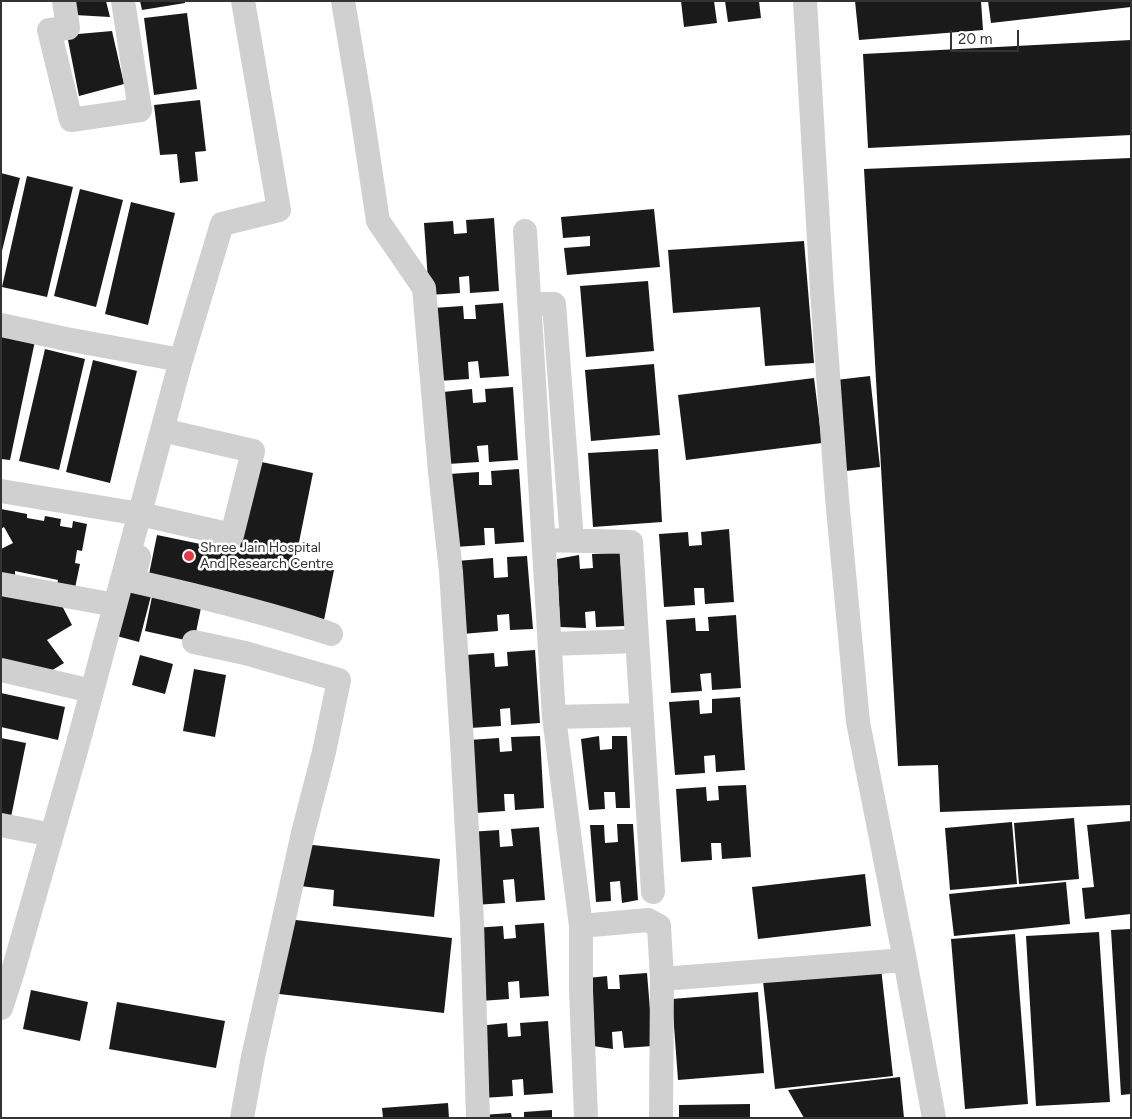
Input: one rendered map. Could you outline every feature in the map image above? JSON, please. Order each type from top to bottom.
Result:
[{"type":"street","points":[[64,1],[68,28],[49,30],[72,120],[140,110],[123,1]]},
{"type":"street","points":[[243,1],[279,210],[222,224],[162,430],[132,581],[298,623],[331,634]]},
{"type":"street","points":[[343,1],[378,221],[424,288],[440,472],[453,592],[472,922],[478,1118]]},
{"type":"street","points":[[805,1],[833,448],[858,722],[934,1118]]},
{"type":"street","points":[[525,231],[554,717],[581,926],[581,990],[586,1118]]},
{"type":"street","points":[[530,304],[554,304],[572,541]]},
{"type":"street","points":[[1,325],[181,360]]},
{"type":"street","points":[[1,491],[145,515],[232,535],[254,451],[162,430]]},
{"type":"street","points":[[1,1008],[14,971],[115,606],[145,515]]},
{"type":"street","points":[[544,540],[631,542],[652,892]]},
{"type":"street","points":[[1,584],[115,606]]},
{"type":"street","points":[[550,644],[636,641]]},
{"type":"street","points":[[194,642],[245,653],[339,680],[253,1057],[242,1118]]},
{"type":"street","points":[[1,670],[92,691]]},
{"type":"street","points":[[554,717],[642,715]]},
{"type":"street","points":[[1,825],[52,835]]},
{"type":"street","points":[[581,926],[648,920],[659,926],[662,979],[661,1118]]},
{"type":"street","points":[[662,979],[905,960]]},
{"type":"building","points":[[72,1],[106,1],[110,17],[75,15]]},
{"type":"building","points":[[140,1],[185,1],[185,3],[142,10]]},
{"type":"building","points":[[681,1],[714,1],[717,23],[684,27]]},
{"type":"building","points":[[725,1],[759,1],[761,18],[728,22]]},
{"type":"building","points":[[855,1],[981,1],[983,30],[859,40]]},
{"type":"building","points":[[988,1],[1131,1],[1131,7],[991,23]]},
{"type":"building","points":[[187,13],[197,89],[154,95],[144,18]]},
{"type":"building","points":[[112,31],[124,84],[79,96],[67,35]]},
{"type":"building","points":[[1131,40],[1131,135],[868,148],[863,54]]},
{"type":"building","points":[[200,100],[206,151],[195,152],[198,181],[180,183],[177,154],[160,155],[154,105]]},
{"type":"building","points":[[1131,158],[1131,805],[940,812],[938,765],[898,766],[864,169]]},
{"type":"building","points":[[1,173],[20,178],[2,251],[1,250]]},
{"type":"building","points":[[27,176],[73,187],[47,297],[2,287]]},
{"type":"building","points":[[80,189],[123,200],[96,307],[54,296]]},
{"type":"building","points":[[131,202],[175,213],[148,325],[105,314]]},
{"type":"building","points":[[654,209],[660,267],[567,275],[564,248],[590,246],[590,236],[563,238],[561,217]]},
{"type":"building","points":[[494,218],[499,291],[470,293],[469,276],[459,277],[460,293],[429,295],[424,223],[453,221],[454,234],[467,233],[466,220]]},
{"type":"building","points":[[804,241],[814,363],[765,366],[760,307],[673,313],[668,250]]},
{"type":"building","points":[[648,281],[654,351],[586,357],[580,286]]},
{"type":"building","points":[[503,303],[509,376],[480,378],[478,361],[468,362],[469,379],[438,381],[433,308],[463,306],[464,319],[476,319],[475,305]]},
{"type":"building","points":[[1,334],[35,341],[10,460],[1,459]]},
{"type":"building","points":[[45,349],[85,359],[59,470],[19,461]]},
{"type":"building","points":[[93,360],[137,371],[110,483],[66,472]]},
{"type":"building","points":[[654,364],[660,435],[591,441],[585,370]]},
{"type":"building","points":[[870,376],[880,467],[846,471],[836,380]]},
{"type":"building","points":[[814,378],[822,443],[686,460],[678,395]]},
{"type":"building","points":[[513,387],[518,460],[489,462],[488,445],[477,446],[479,462],[448,464],[443,392],[472,389],[473,403],[486,402],[485,389]]},
{"type":"building","points":[[658,449],[662,522],[593,527],[588,453]]},
{"type":"building","points":[[257,461],[313,473],[295,562],[334,570],[324,620],[147,584],[157,535],[239,552]]},
{"type":"building","points":[[519,469],[524,542],[495,544],[494,528],[484,528],[485,545],[455,547],[449,474],[479,472],[479,485],[492,485],[491,471]]},
{"type":"building","points":[[1,509],[27,514],[27,518],[44,521],[45,516],[61,519],[60,526],[72,528],[73,521],[87,524],[82,551],[77,550],[75,563],[80,564],[75,588],[57,584],[58,580],[15,571],[15,576],[1,573],[1,549],[13,543],[4,527],[1,529]]},
{"type":"building","points":[[729,529],[734,602],[705,604],[704,588],[694,588],[695,605],[664,607],[659,534],[688,532],[689,546],[702,545],[701,532]]},
{"type":"building","points":[[620,553],[625,626],[596,627],[595,611],[585,612],[586,628],[560,627],[557,559],[579,555],[580,569],[593,568],[592,554]]},
{"type":"building","points":[[527,556],[533,629],[510,630],[509,614],[497,615],[498,631],[462,634],[457,561],[493,558],[494,578],[508,577],[507,557]]},
{"type":"building","points":[[126,586],[152,592],[139,642],[113,635]]},
{"type":"building","points":[[154,587],[203,598],[194,642],[145,631]]},
{"type":"building","points":[[1,588],[58,598],[72,625],[47,640],[64,663],[41,677],[1,661]]},
{"type":"building","points":[[736,615],[741,688],[712,690],[711,673],[700,674],[702,691],[671,693],[666,620],[695,618],[696,631],[709,631],[708,617]]},
{"type":"building","points":[[535,650],[540,723],[511,725],[510,708],[500,709],[501,726],[470,728],[465,655],[494,653],[495,667],[508,666],[507,652]]},
{"type":"building","points":[[140,655],[173,664],[165,694],[132,685]]},
{"type":"building","points":[[194,669],[226,675],[215,737],[183,731]]},
{"type":"building","points":[[1,693],[65,707],[58,740],[1,727]]},
{"type":"building","points":[[740,697],[745,770],[716,772],[715,755],[704,756],[705,773],[675,775],[669,702],[699,700],[700,714],[712,713],[712,699]]},
{"type":"building","points":[[540,736],[544,808],[515,810],[514,794],[504,794],[505,811],[475,813],[469,740],[499,738],[500,752],[512,751],[511,737]]},
{"type":"building","points":[[599,736],[600,750],[612,749],[612,736],[627,736],[630,808],[616,808],[615,792],[604,792],[605,809],[589,810],[581,739]]},
{"type":"building","points":[[1,738],[26,743],[10,822],[1,820]]},
{"type":"building","points":[[746,785],[751,857],[722,859],[721,843],[711,843],[712,860],[681,862],[676,789],[706,787],[707,801],[719,800],[718,786]]},
{"type":"building","points":[[1074,818],[1079,879],[1019,884],[1014,823]]},
{"type":"building","points":[[1131,821],[1131,914],[1085,919],[1082,888],[1094,887],[1087,825]]},
{"type":"building","points":[[1012,822],[1017,884],[950,890],[945,828]]},
{"type":"building","points":[[617,824],[633,824],[638,900],[622,903],[620,881],[610,882],[611,901],[596,902],[590,825],[604,825],[605,843],[618,842]]},
{"type":"building","points":[[539,827],[545,900],[516,902],[514,879],[503,880],[505,903],[474,905],[469,832],[499,830],[500,847],[513,846],[511,829]]},
{"type":"building","points":[[304,844],[440,859],[434,917],[333,906],[334,890],[300,886]]},
{"type":"building","points":[[865,874],[871,926],[758,939],[752,887]]},
{"type":"building","points":[[1066,882],[1070,924],[954,936],[949,894]]},
{"type":"building","points":[[287,919],[452,938],[444,1013],[279,994]]},
{"type":"building","points":[[544,923],[549,996],[520,998],[519,981],[508,982],[509,999],[480,1001],[474,928],[503,926],[504,939],[516,938],[515,925]]},
{"type":"building","points":[[1131,929],[1131,1094],[1121,1095],[1111,930]]},
{"type":"building","points":[[1099,932],[1110,1102],[1036,1106],[1026,936]]},
{"type":"building","points":[[1015,934],[1028,1104],[965,1109],[951,939]]},
{"type":"building","points":[[881,968],[893,1076],[775,1089],[763,981]]},
{"type":"building","points":[[647,973],[653,1046],[624,1048],[622,1031],[612,1032],[613,1049],[593,1046],[588,978],[607,976],[608,989],[620,989],[619,975]]},
{"type":"building","points":[[31,990],[88,1002],[80,1041],[23,1029]]},
{"type":"building","points":[[758,992],[764,1073],[678,1080],[672,999]]},
{"type":"building","points":[[117,1002],[225,1021],[216,1068],[109,1049]]},
{"type":"building","points":[[548,1021],[553,1093],[524,1095],[523,1079],[512,1080],[513,1096],[483,1098],[478,1026],[507,1023],[508,1037],[521,1036],[520,1023]]},
{"type":"building","points":[[900,1077],[904,1118],[804,1118],[788,1090]]},
{"type":"building","points":[[448,1103],[449,1118],[383,1118],[382,1108]]},
{"type":"building","points":[[750,1104],[750,1118],[679,1118],[679,1105]]},
{"type":"building","points":[[552,1110],[552,1118],[524,1118],[524,1112]]},
{"type":"building","points":[[511,1113],[512,1118],[482,1118],[482,1115]]},
{"type":"place","name":"Shree Jain Hospital And Research Centre","points":[[189,556]]}]
